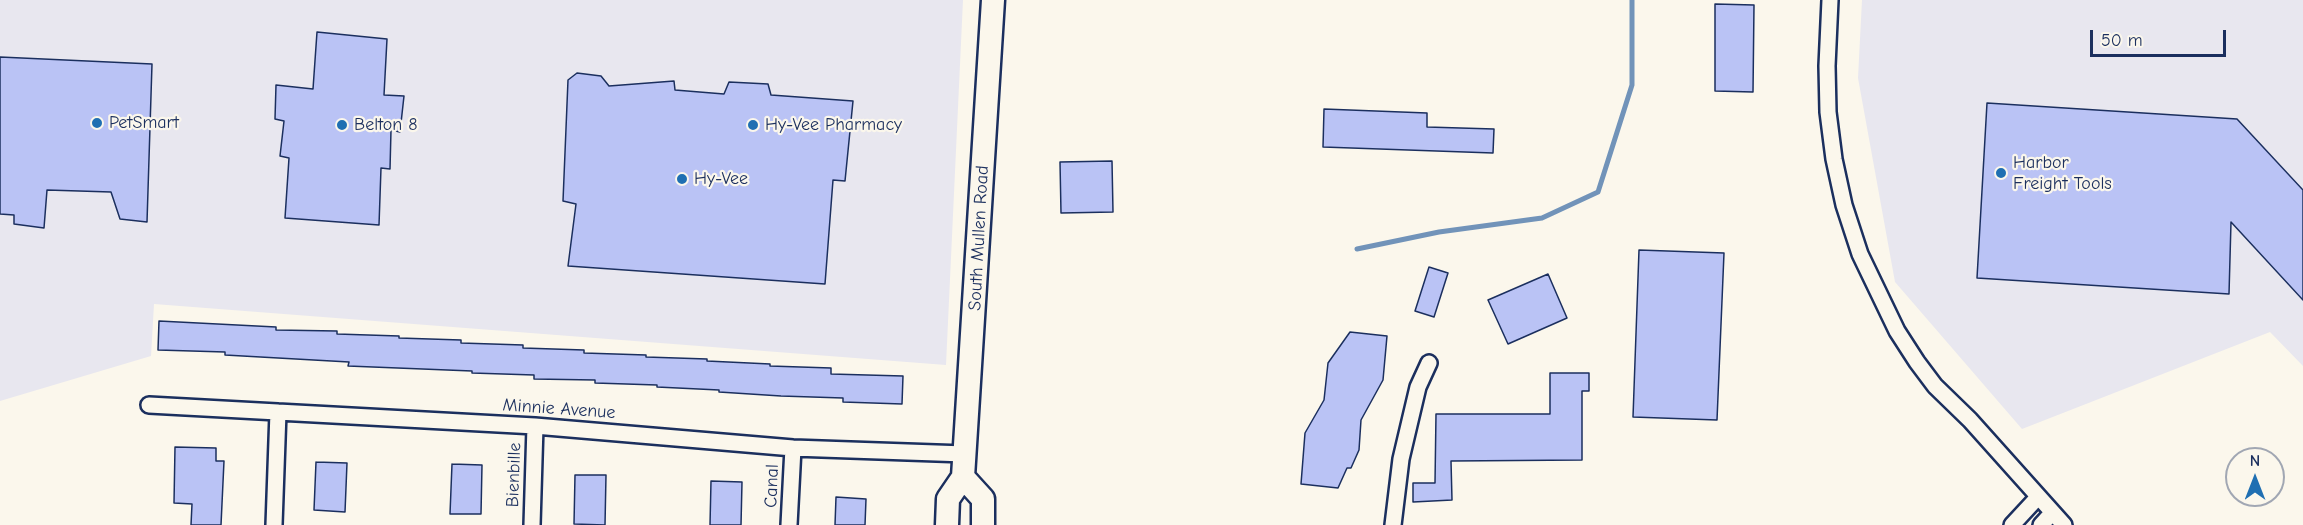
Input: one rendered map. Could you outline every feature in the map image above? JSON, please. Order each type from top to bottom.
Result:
[{"type":"street","name":"South Mullen Road","points":[[947,525],[948,499],[963,477],[993,0]]},
{"type":"street","points":[[1830,0],[1827,112],[1844,205],[1860,254],[1897,331],[1935,386],[1970,420],[2064,525]]},
{"type":"street","points":[[1393,525],[1401,459],[1418,387],[1429,363]]},
{"type":"street","name":"Minnie Avenue","points":[[149,405],[535,426],[793,448],[965,454]]},
{"type":"street","points":[[274,525],[278,412]]},
{"type":"street","name":"Bienbille","points":[[532,525],[535,426]]},
{"type":"street","name":"Canal","points":[[789,525],[793,448]]},
{"type":"street","points":[[963,477],[983,499],[983,525]]},
{"type":"street","points":[[2012,525],[2038,497]]},
{"type":"street","points":[[2041,525],[2052,513]]},
{"type":"shaded area","points":[[0,0],[963,0],[946,365],[154,304],[151,356],[0,401]]},
{"type":"shaded area","points":[[1862,0],[2303,0],[2303,366],[2270,332],[2022,429],[1895,282],[1858,78]]},
{"type":"building","points":[[1715,4],[1754,5],[1753,92],[1715,91]]},
{"type":"building","name":"Belton 8","points":[[317,32],[387,39],[384,95],[404,96],[400,132],[391,130],[390,169],[381,168],[379,225],[285,218],[289,158],[280,156],[284,121],[275,119],[276,85],[313,89]]},
{"type":"building","points":[[0,57],[152,64],[147,222],[120,219],[111,192],[47,190],[44,228],[14,224],[14,215],[0,214]]},
{"type":"building","name":"Hy-Vee","points":[[577,73],[601,76],[609,86],[674,81],[675,90],[724,94],[729,82],[768,84],[771,95],[853,101],[845,181],[833,180],[825,284],[568,266],[576,204],[563,201],[568,80]]},
{"type":"building","points":[[1987,103],[2237,119],[2303,190],[2303,300],[2231,222],[2229,294],[1977,278]]},
{"type":"building","points":[[1324,109],[1427,113],[1427,127],[1494,129],[1493,153],[1323,147]]},
{"type":"building","points":[[1112,161],[1113,212],[1061,213],[1060,162]]},
{"type":"building","points":[[1639,250],[1724,253],[1717,420],[1633,417]]},
{"type":"building","points":[[1429,267],[1448,273],[1434,317],[1415,311]]},
{"type":"building","points":[[1548,274],[1567,318],[1508,344],[1488,300]]},
{"type":"building","points":[[159,321],[276,327],[276,330],[337,331],[337,334],[399,336],[399,338],[461,340],[461,343],[584,350],[584,353],[831,368],[831,374],[903,376],[902,404],[843,402],[843,398],[719,392],[719,390],[657,387],[657,385],[595,383],[595,380],[534,379],[534,375],[348,366],[349,362],[225,355],[225,352],[158,350]]},
{"type":"building","points":[[1350,332],[1387,336],[1383,380],[1361,420],[1359,450],[1338,488],[1301,484],[1305,433],[1324,400],[1328,363]]},
{"type":"building","points":[[1550,373],[1589,373],[1589,391],[1582,391],[1582,460],[1451,461],[1452,500],[1413,502],[1413,483],[1435,483],[1436,414],[1550,414]]},
{"type":"building","points":[[175,447],[216,448],[216,461],[224,461],[221,525],[191,525],[192,504],[174,503]]},
{"type":"building","points":[[316,462],[347,463],[345,512],[314,510]]},
{"type":"building","points":[[452,464],[482,465],[481,514],[450,514]]},
{"type":"building","points":[[575,475],[606,475],[605,525],[574,524]]},
{"type":"building","points":[[711,481],[742,482],[741,525],[710,525]]},
{"type":"building","points":[[836,497],[866,499],[865,525],[835,525]]},
{"type":"waterway","points":[[1357,249],[1439,232],[1542,218],[1598,192],[1632,85],[1632,0]]},
{"type":"place","name":"PetSmart","points":[[97,123]]},
{"type":"place","name":"Belton 8","points":[[342,125]]},
{"type":"place","name":"Hy-Vee Pharmacy","points":[[753,125]]},
{"type":"place","name":"Harbor Freight Tools","points":[[2001,173]]},
{"type":"place","name":"Hy-Vee","points":[[682,179]]}]
